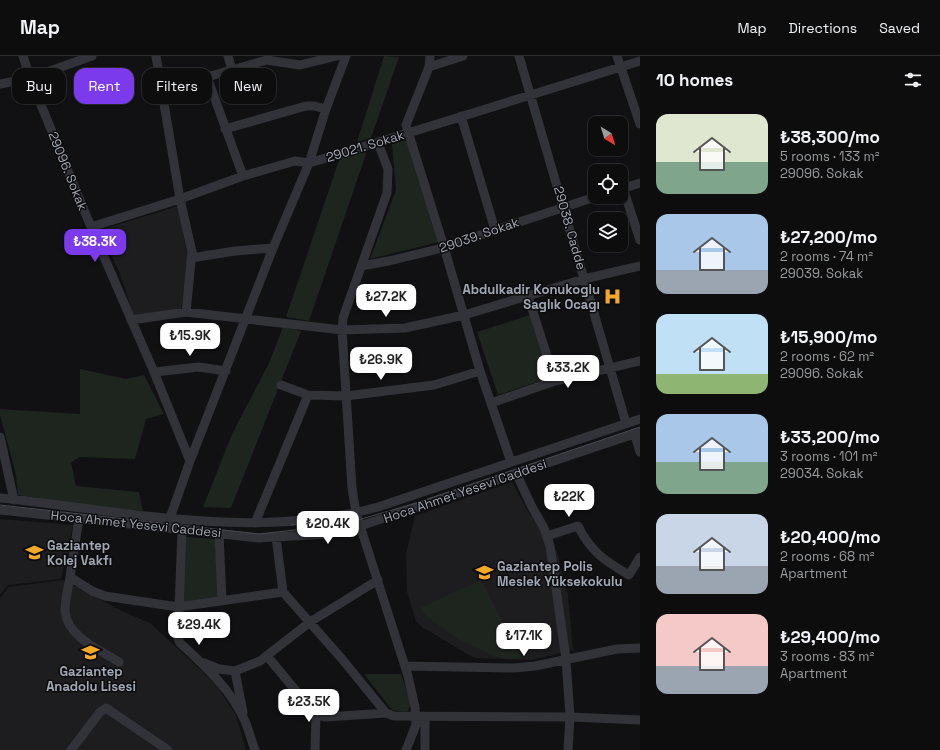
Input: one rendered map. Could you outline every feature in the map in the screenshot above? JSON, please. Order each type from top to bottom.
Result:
[{"type":"street","name":"29096. Sokak","points":[[23,56],[27,68]]},
{"type":"street","points":[[58,68],[92,56]]},
{"type":"street","points":[[156,56],[158,68]]},
{"type":"street","points":[[228,56],[231,68]]},
{"type":"street","points":[[239,68],[267,60],[300,65],[337,56]]},
{"type":"street","points":[[170,518],[190,461],[273,248],[309,163],[326,108],[346,56]]},
{"type":"street","points":[[430,56],[430,67],[406,125],[410,133],[480,371],[511,462]]},
{"type":"street","points":[[430,67],[463,56]]},
{"type":"street","name":"29038. Cadde","points":[[519,56],[626,423]]},
{"type":"street","points":[[617,56],[640,121]]},
{"type":"street","name":"29021. Sokak","points":[[91,227],[180,199],[243,176],[295,161],[309,163],[531,96],[640,61]]},
{"type":"street","points":[[0,84],[12,82]]},
{"type":"street","points":[[212,91],[243,176]]},
{"type":"street","name":"29096. Sokak","points":[[41,104],[190,461]]},
{"type":"street","points":[[164,104],[180,199],[192,252],[186,312]]},
{"type":"street","points":[[225,129],[306,106],[326,108]]},
{"type":"street","points":[[461,116],[495,230]]},
{"type":"street","points":[[378,143],[388,169],[387,193],[343,318],[342,330],[352,488],[356,513],[405,666],[415,707],[416,725],[406,750]]},
{"type":"street","points":[[628,186],[640,183]]},
{"type":"street","name":"29039. Sokak","points":[[361,266],[389,261],[444,247],[588,199]]},
{"type":"street","points":[[628,204],[640,240]]},
{"type":"street","points":[[191,258],[234,251],[273,248]]},
{"type":"street","points":[[130,320],[186,312],[342,330],[405,328],[464,315],[584,279],[640,266]]},
{"type":"street","points":[[528,296],[556,382]]},
{"type":"street","points":[[491,403],[556,382],[640,361]]},
{"type":"street","points":[[154,372],[199,367],[226,371]]},
{"type":"street","points":[[281,385],[308,395],[346,396],[434,385],[480,371]]},
{"type":"street","points":[[255,523],[308,395]]},
{"type":"street","name":"Hoca Ahmet Yesevi Caddesi","points":[[0,498],[220,523],[290,521],[340,516],[378,507],[626,423],[640,420]]},
{"type":"street","points":[[637,432],[640,452]]},
{"type":"street","name":"Hoca Ahmet Yesevi Caddesi","points":[[0,510],[258,538],[328,534],[360,526],[637,432]]},
{"type":"street","points":[[0,437],[14,500]]},
{"type":"street","points":[[516,473],[544,528],[550,546],[566,659],[570,717],[568,750]]},
{"type":"street","points":[[79,518],[65,611],[67,619],[73,630],[82,640],[119,662]]},
{"type":"street","points":[[547,536],[578,526],[593,550],[629,575],[640,557]]},
{"type":"street","points":[[182,529],[178,638],[180,643],[216,678],[235,702],[245,721]]},
{"type":"street","points":[[219,533],[222,601]]},
{"type":"street","points":[[276,537],[283,592],[386,713]]},
{"type":"street","points":[[70,577],[92,591],[106,596],[178,607],[283,592]]},
{"type":"street","points":[[199,661],[219,669],[235,671],[260,662],[310,622],[378,580]]},
{"type":"street","points":[[405,666],[514,668],[535,666],[616,649],[640,648]]},
{"type":"street","points":[[267,656],[316,715],[326,717],[386,713],[394,716],[570,717],[640,720]]},
{"type":"street","points":[[235,671],[245,721],[255,750]]},
{"type":"street","points":[[71,750],[100,712],[106,708],[168,750]]},
{"type":"street","points":[[315,750],[316,715]]},
{"type":"street","points":[[416,715],[425,721],[425,750]]},
{"type":"shaded area","points":[[384,56],[399,57],[371,138],[357,142]]},
{"type":"shaded area","points":[[410,139],[439,242],[370,259],[396,190],[392,144]]},
{"type":"shaded area","points":[[367,151],[309,321],[286,317],[340,157]]},
{"type":"shaded area","points":[[178,206],[186,249],[189,256],[181,309],[134,316],[120,274],[100,230]]},
{"type":"shaded area","points":[[530,315],[549,378],[498,395],[477,332]]},
{"type":"shaded area","points":[[283,327],[301,331],[231,508],[203,507],[232,434],[269,363]]},
{"type":"shaded area","points":[[80,369],[126,379],[144,375],[164,414],[146,419],[135,459],[80,457],[71,463],[76,486],[139,492],[143,511],[89,506],[18,495],[16,475],[0,415],[0,409],[80,414]]},
{"type":"shaded area","name":"Gaziantep Polis Meslek Yüksekokulu","points":[[512,482],[530,515],[539,517],[557,552],[568,595],[573,650],[532,660],[474,658],[422,627],[416,621],[407,592],[406,554],[415,516]]},
{"type":"shaded area","name":"Gaziantep Kolej Vakfı","points":[[0,519],[73,525],[61,579],[8,585],[0,595]]},
{"type":"shaded area","points":[[185,537],[215,539],[218,597],[185,603],[182,598]]},
{"type":"shaded area","name":"Gaziantep Anadolu Lisesi","points":[[63,580],[122,611],[150,623],[214,682],[236,715],[246,750],[0,750],[0,598],[9,587]]},
{"type":"shaded area","points":[[481,580],[521,658],[508,659],[496,657],[458,639],[426,616],[420,608]]},
{"type":"shaded area","points":[[364,674],[401,674],[411,703],[408,711],[404,712],[392,710]]},
{"type":"tram line","points":[[0,505],[259,534],[313,528],[358,520],[416,503],[640,427]]},
{"type":"tram line","points":[[291,525],[333,519]]},
{"type":"place","name":"Abdulkadir Konukoglu Saglık Ocagı","points":[[613,296]]},
{"type":"place","name":"Gaziantep Kolej Vakfı","points":[[34,552]]},
{"type":"place","name":"Gaziantep Polis Meslek Yüksekokulu","points":[[484,573]]},
{"type":"place","name":"Gaziantep Anadolu Lisesi","points":[[91,652]]}]
